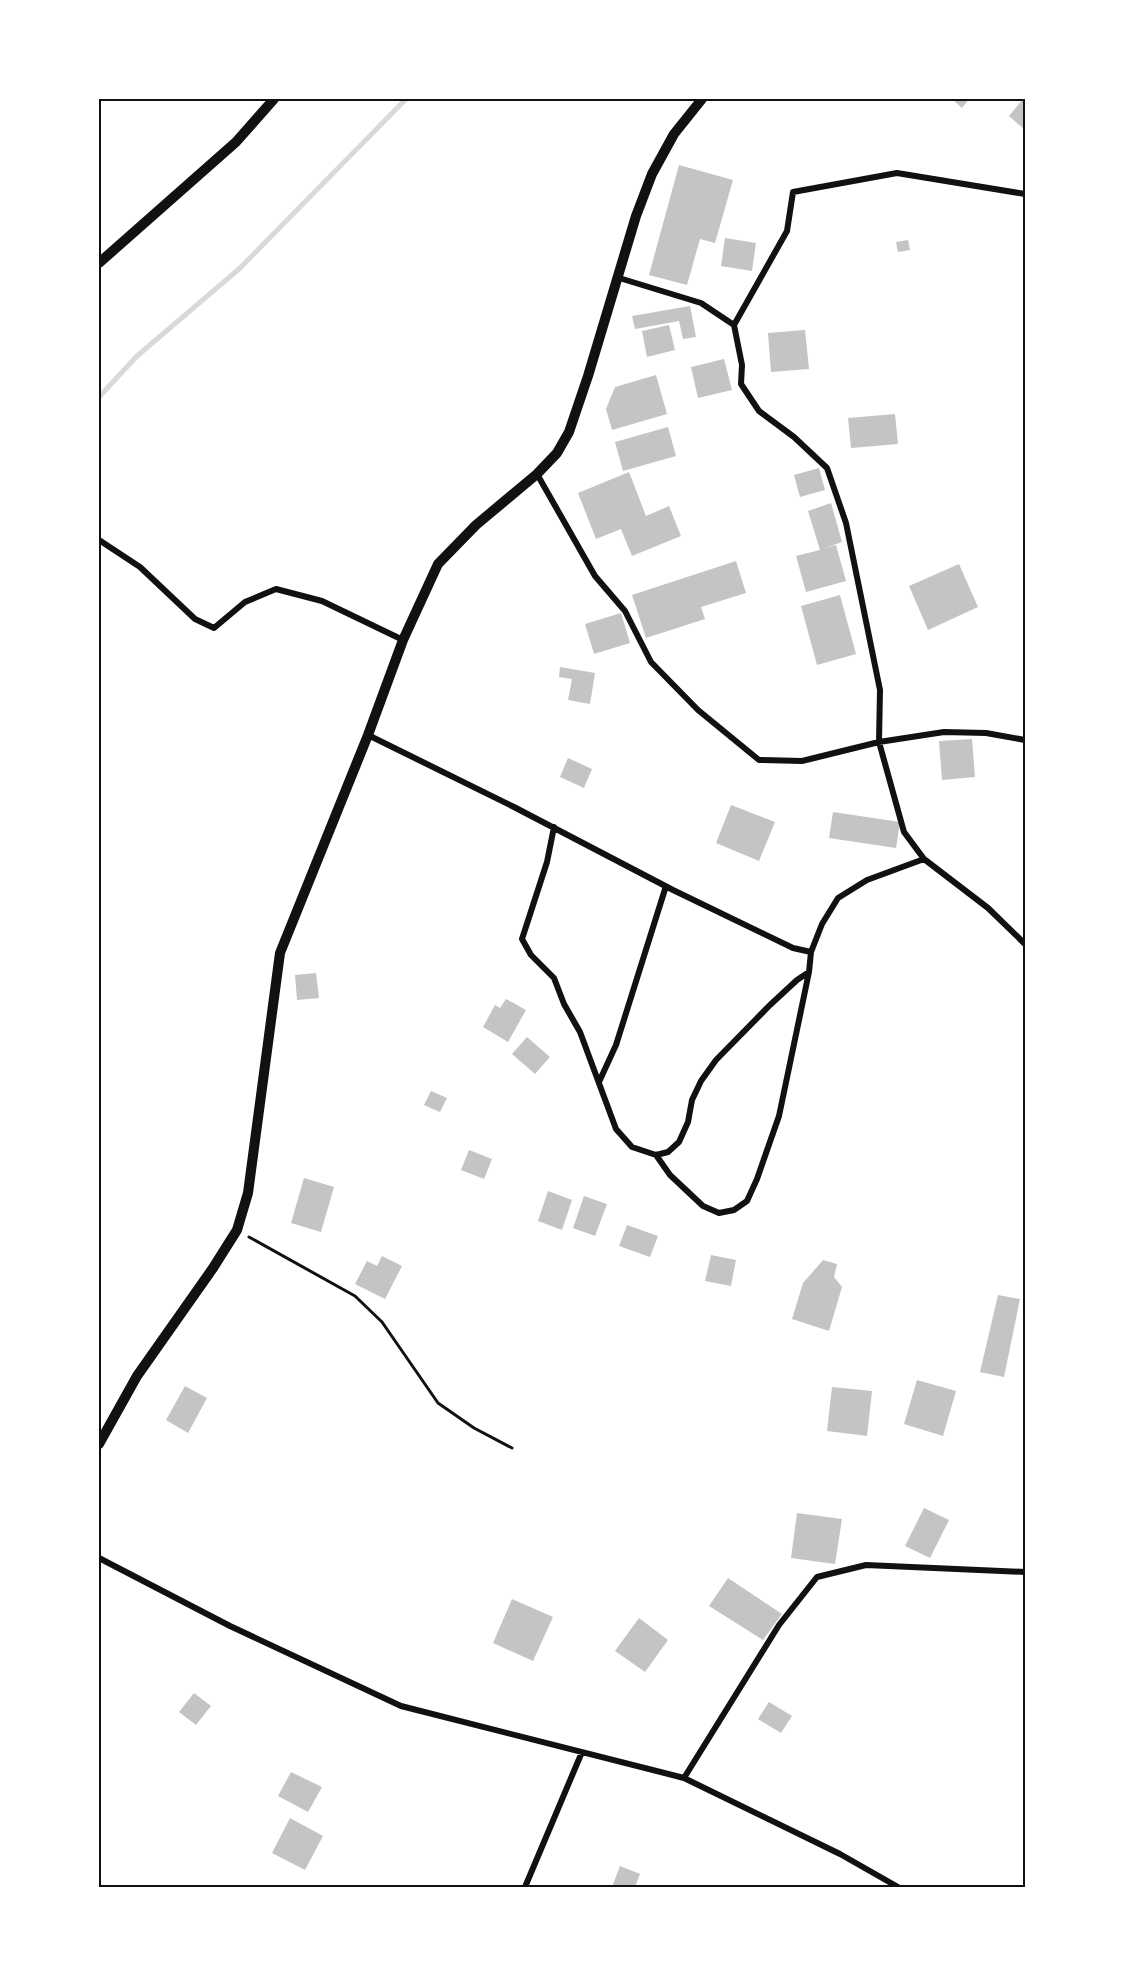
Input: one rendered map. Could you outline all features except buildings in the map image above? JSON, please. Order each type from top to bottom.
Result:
[{"type":"street","points":[[99,263],[236,142],[274,99]]},
{"type":"street","points":[[99,1444],[137,1376],[237,1230],[248,1193],[280,953],[368,735],[403,640],[438,564],[476,525],[537,474],[557,453],[569,432],[588,376],[616,278],[652,174],[675,134],[702,99]]},
{"type":"street","points":[[1025,194],[897,173],[794,192],[787,231],[734,325],[742,365],[741,384],[759,411],[794,437],[827,468],[846,523],[880,690],[879,742],[904,832],[924,859],[988,908],[1025,944]]},
{"type":"street","points":[[616,278],[701,303],[734,325]]},
{"type":"street","points":[[537,474],[595,576],[625,611],[651,662],[698,710],[759,760],[802,761],[879,742],[944,732],[986,734],[1025,740]]},
{"type":"street","points":[[99,540],[140,567],[195,620],[214,628],[245,602],[276,589],[322,601],[403,640]]},
{"type":"street","points":[[368,735],[792,948],[811,952]]},
{"type":"street","points":[[554,827],[547,862],[522,939],[531,955],[554,978],[564,1004],[580,1032],[616,1129],[632,1147],[656,1155],[668,1152],[679,1142],[688,1122],[692,1100],[701,1081],[716,1060],[770,1005],[797,980],[810,972]]},
{"type":"street","points":[[656,1155],[670,1175],[703,1206],[719,1213],[734,1210],[747,1201],[779,1116],[810,972],[811,952],[822,924],[838,898],[867,880],[924,859]]},
{"type":"street","points":[[599,1082],[616,1045],[666,886]]},
{"type":"street","points":[[99,1558],[230,1626],[401,1706],[684,1778],[840,1854],[898,1887]]},
{"type":"street","points":[[684,1778],[779,1625],[817,1577],[866,1566],[1025,1572]]},
{"type":"street","points":[[525,1887],[582,1752]]},
{"type":"path","points":[[237,1230],[355,1296],[382,1322],[438,1403],[474,1428],[512,1448]]},
{"type":"waterway","points":[[99,397],[137,356],[239,269],[406,99]]}]
